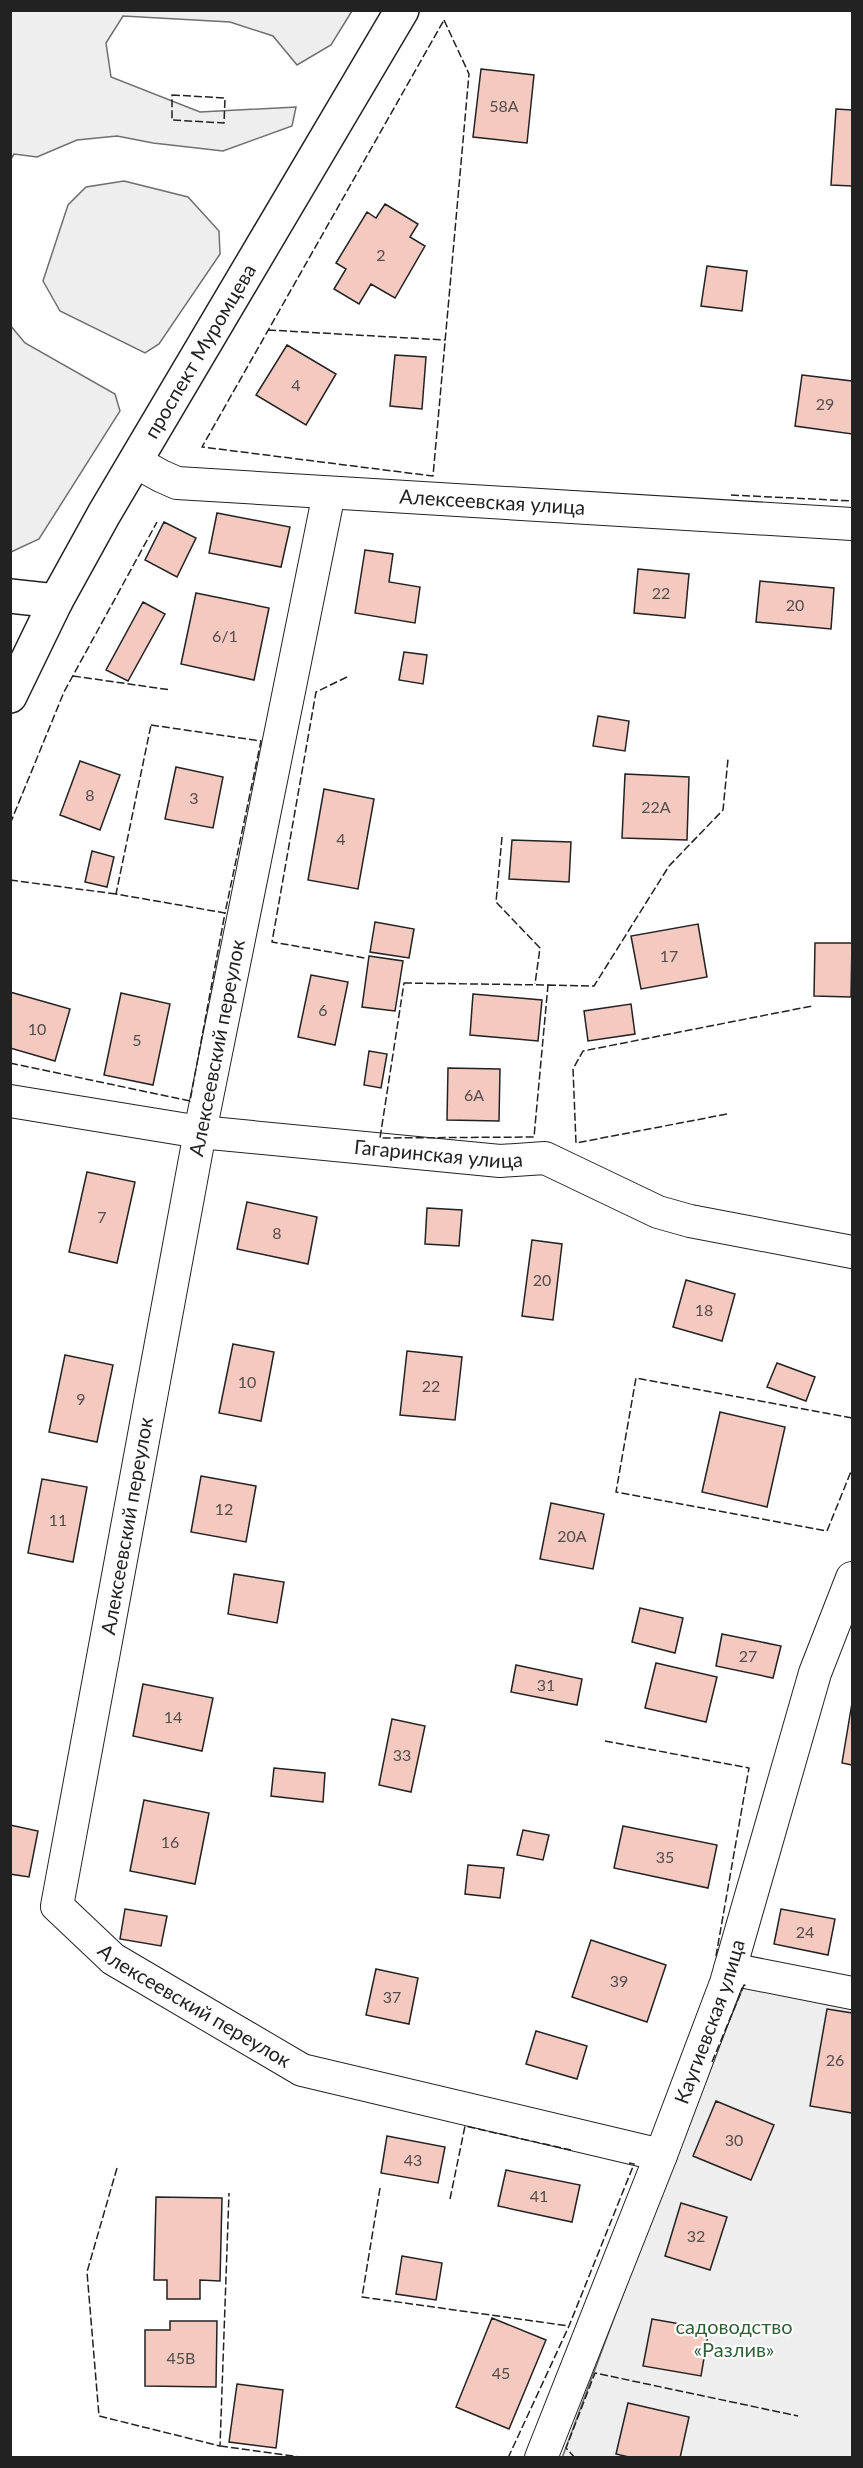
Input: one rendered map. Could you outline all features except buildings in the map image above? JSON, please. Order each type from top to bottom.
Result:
[{"type":"main road","name":"проспект Муромцева","points":[[10,696],[56,601],[402,10]]},
{"type":"main road","points":[[10,596],[56,601]]},
{"type":"street","name":"Алексеевская улица","points":[[136,462],[161,477],[177,483],[852,524]]},
{"type":"street","name":"Алексеевский переулок","points":[[328,493],[200,1132],[57,1906],[113,1959],[302,2070],[661,2155]]},
{"type":"street","name":"Гагаринская улица","points":[[10,1101],[200,1132],[500,1161],[545,1158],[669,1215],[852,1252]]},
{"type":"street","name":"Каугиевская улица","points":[[541,2457],[661,2155],[730,1969],[815,1672],[852,1578]]},
{"type":"street","points":[[730,1969],[852,1993]]},
{"type":"green space","points":[[11,10],[352,11],[331,45],[297,65],[273,36],[230,22],[123,16],[106,43],[111,77],[200,112],[296,107],[292,126],[223,151],[153,143],[117,136],[77,140],[37,157],[14,154],[11,159]]},
{"type":"green space","points":[[124,181],[188,197],[219,231],[220,254],[159,344],[145,353],[60,311],[43,281],[68,205],[86,187]]},
{"type":"green space","points":[[10,325],[25,343],[115,394],[120,411],[39,539],[11,552]]},
{"type":"green space","name":"садоводство «Разлив»","points":[[744,1985],[852,2005],[852,2457],[562,2458],[678,2146]]},
{"type":"fence","points":[[444,20],[469,74],[433,476],[202,447],[444,20]]},
{"type":"fence","points":[[172,95],[225,98],[224,123],[172,120],[172,95]]},
{"type":"fence","points":[[268,330],[445,340]]},
{"type":"fence","points":[[731,495],[852,501]]},
{"type":"fence","points":[[10,824],[64,692],[157,522]]},
{"type":"fence","points":[[73,676],[171,690]]},
{"type":"fence","points":[[347,677],[316,692],[272,942],[365,958]]},
{"type":"fence","points":[[151,725],[261,741],[225,913],[116,894],[151,725]]},
{"type":"fence","points":[[548,985],[594,986],[669,866],[723,810],[728,759]]},
{"type":"fence","points":[[502,837],[496,902],[540,948],[535,984]]},
{"type":"fence","points":[[10,880],[116,894]]},
{"type":"fence","points":[[10,1063],[190,1101],[225,913]]},
{"type":"fence","points":[[404,983],[548,985],[534,1137],[380,1138],[404,983]]},
{"type":"fence","points":[[727,1114],[576,1143],[573,1069],[583,1051],[812,1006]]},
{"type":"fence","points":[[852,1418],[636,1378],[616,1492],[827,1531],[852,1469]]},
{"type":"fence","points":[[605,1741],[749,1768],[716,1956]]},
{"type":"fence","points":[[712,2062],[744,1985],[747,1986]]},
{"type":"fence","points":[[450,2199],[465,2126],[571,2150]]},
{"type":"fence","points":[[508,2458],[569,2326],[634,2164],[629,2163]]},
{"type":"fence","points":[[117,2168],[87,2272],[99,2416],[220,2446],[229,2193]]},
{"type":"fence","points":[[380,2188],[362,2297],[569,2326]]},
{"type":"fence","points":[[575,2458],[566,2448],[595,2373],[798,2416]]},
{"type":"fence","points":[[220,2446],[307,2458]]}]
